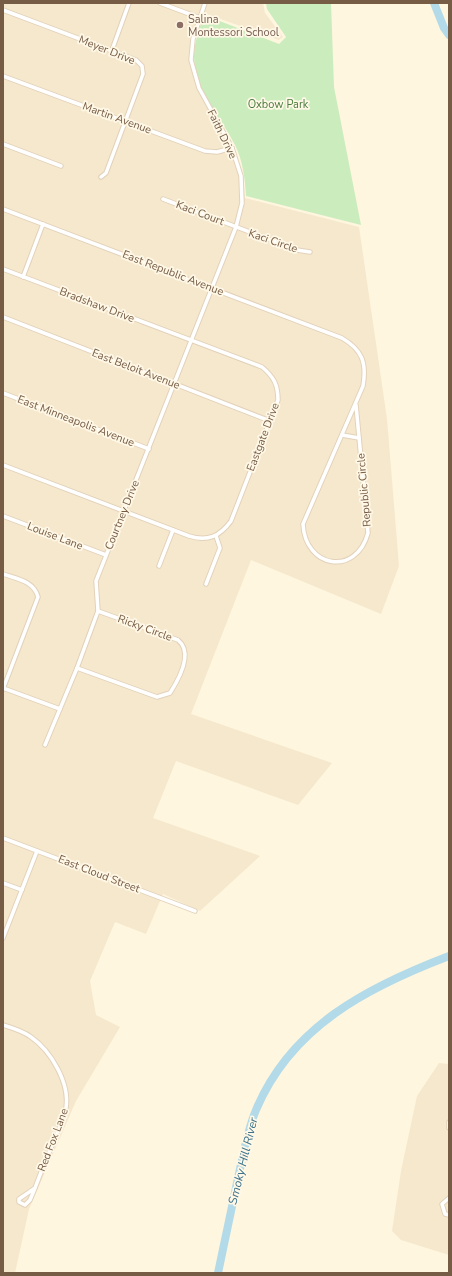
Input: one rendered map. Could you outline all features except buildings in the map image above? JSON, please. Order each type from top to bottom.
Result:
[{"type":"street","points":[[112,50],[129,3]]},
{"type":"street","points":[[160,3],[200,18]]},
{"type":"street","name":"Faith Drive","points":[[205,3],[193,39],[191,60],[199,88],[232,148],[241,176],[242,203],[236,227],[212,288]]},
{"type":"street","name":"Meyer Drive","points":[[3,10],[112,50],[140,62],[143,70],[106,173],[101,177]]},
{"type":"street","name":"Martin Avenue","points":[[3,76],[205,151],[217,152],[232,148]]},
{"type":"street","points":[[3,144],[61,166]]},
{"type":"street","name":"Kaci Court","points":[[163,199],[236,227]]},
{"type":"street","name":"East Republic Avenue","points":[[3,209],[342,338]]},
{"type":"street","points":[[23,277],[43,224]]},
{"type":"street","name":"Kaci Circle","points":[[236,227],[297,250],[310,252]]},
{"type":"street","name":"Bradshaw Drive","points":[[3,269],[191,340]]},
{"type":"street","name":"Courtney Drive","points":[[45,745],[77,668],[98,611],[96,581],[212,288]]},
{"type":"street","name":"East Beloit Avenue","points":[[3,317],[270,421]]},
{"type":"street","name":"Republic Circle","points":[[342,338],[355,346],[363,359],[365,372],[363,386],[303,524],[304,535],[308,546],[316,554],[333,561],[349,560],[359,553],[365,543],[368,533],[356,405]]},
{"type":"street","name":"Eastgate Drive","points":[[191,340],[262,367],[273,376],[278,390],[278,400],[231,521],[224,530],[216,536]]},
{"type":"street","name":"East Minneapolis Avenue","points":[[3,393],[149,448]]},
{"type":"street","points":[[342,435],[359,438]]},
{"type":"street","points":[[3,465],[198,539],[216,536],[220,548],[206,584]]},
{"type":"street","name":"Louise Lane","points":[[3,516],[106,555]]},
{"type":"street","points":[[159,566],[173,530]]},
{"type":"street","points":[[3,574],[34,587],[38,597],[3,689],[60,709]]},
{"type":"street","name":"Ricky Circle","points":[[77,668],[157,697],[170,693],[185,658],[185,649],[178,640],[98,611]]},
{"type":"street","name":"East Cloud Street","points":[[3,838],[196,911]]},
{"type":"street","points":[[3,938],[37,851]]},
{"type":"street","points":[[3,883],[22,890]]},
{"type":"street","name":"Red Fox Lane","points":[[3,1025],[22,1031],[43,1049],[60,1074],[67,1094],[66,1109],[35,1188],[28,1203],[25,1205],[19,1202],[19,1199],[35,1188]]},
{"type":"street","points":[[449,1122],[449,1128]]},
{"type":"street","points":[[449,1198],[442,1204],[445,1214],[449,1215]]},
{"type":"shaded area","points":[[3,3],[263,3],[265,13],[283,37],[279,40],[204,13],[195,40],[193,59],[200,86],[234,148],[243,175],[245,198],[359,227],[387,419],[399,566],[381,614],[251,560],[191,714],[332,763],[298,805],[176,761],[153,818],[260,856],[200,911],[163,894],[146,934],[115,922],[90,981],[96,1015],[120,1027],[76,1101],[29,1209],[15,1273],[3,1273]]},
{"type":"shaded area","points":[[439,1063],[449,1064],[449,1255],[401,1240],[392,1231],[401,1171],[417,1096]]},
{"type":"green space","name":"Oxbow Park","points":[[266,3],[331,3],[334,87],[361,225],[246,196],[240,157],[229,134],[209,102],[198,80],[195,68],[194,51],[204,15],[279,44],[286,37],[267,9]]},
{"type":"waterway","name":"Smoky Hill River","points":[[434,3],[444,28],[449,35]]},
{"type":"waterway","name":"Smoky Hill River","points":[[218,1273],[250,1126],[256,1110],[271,1081],[290,1055],[311,1033],[335,1013],[390,981],[449,956]]},
{"type":"place","name":"Salina Montessori School","points":[[180,25]]}]
